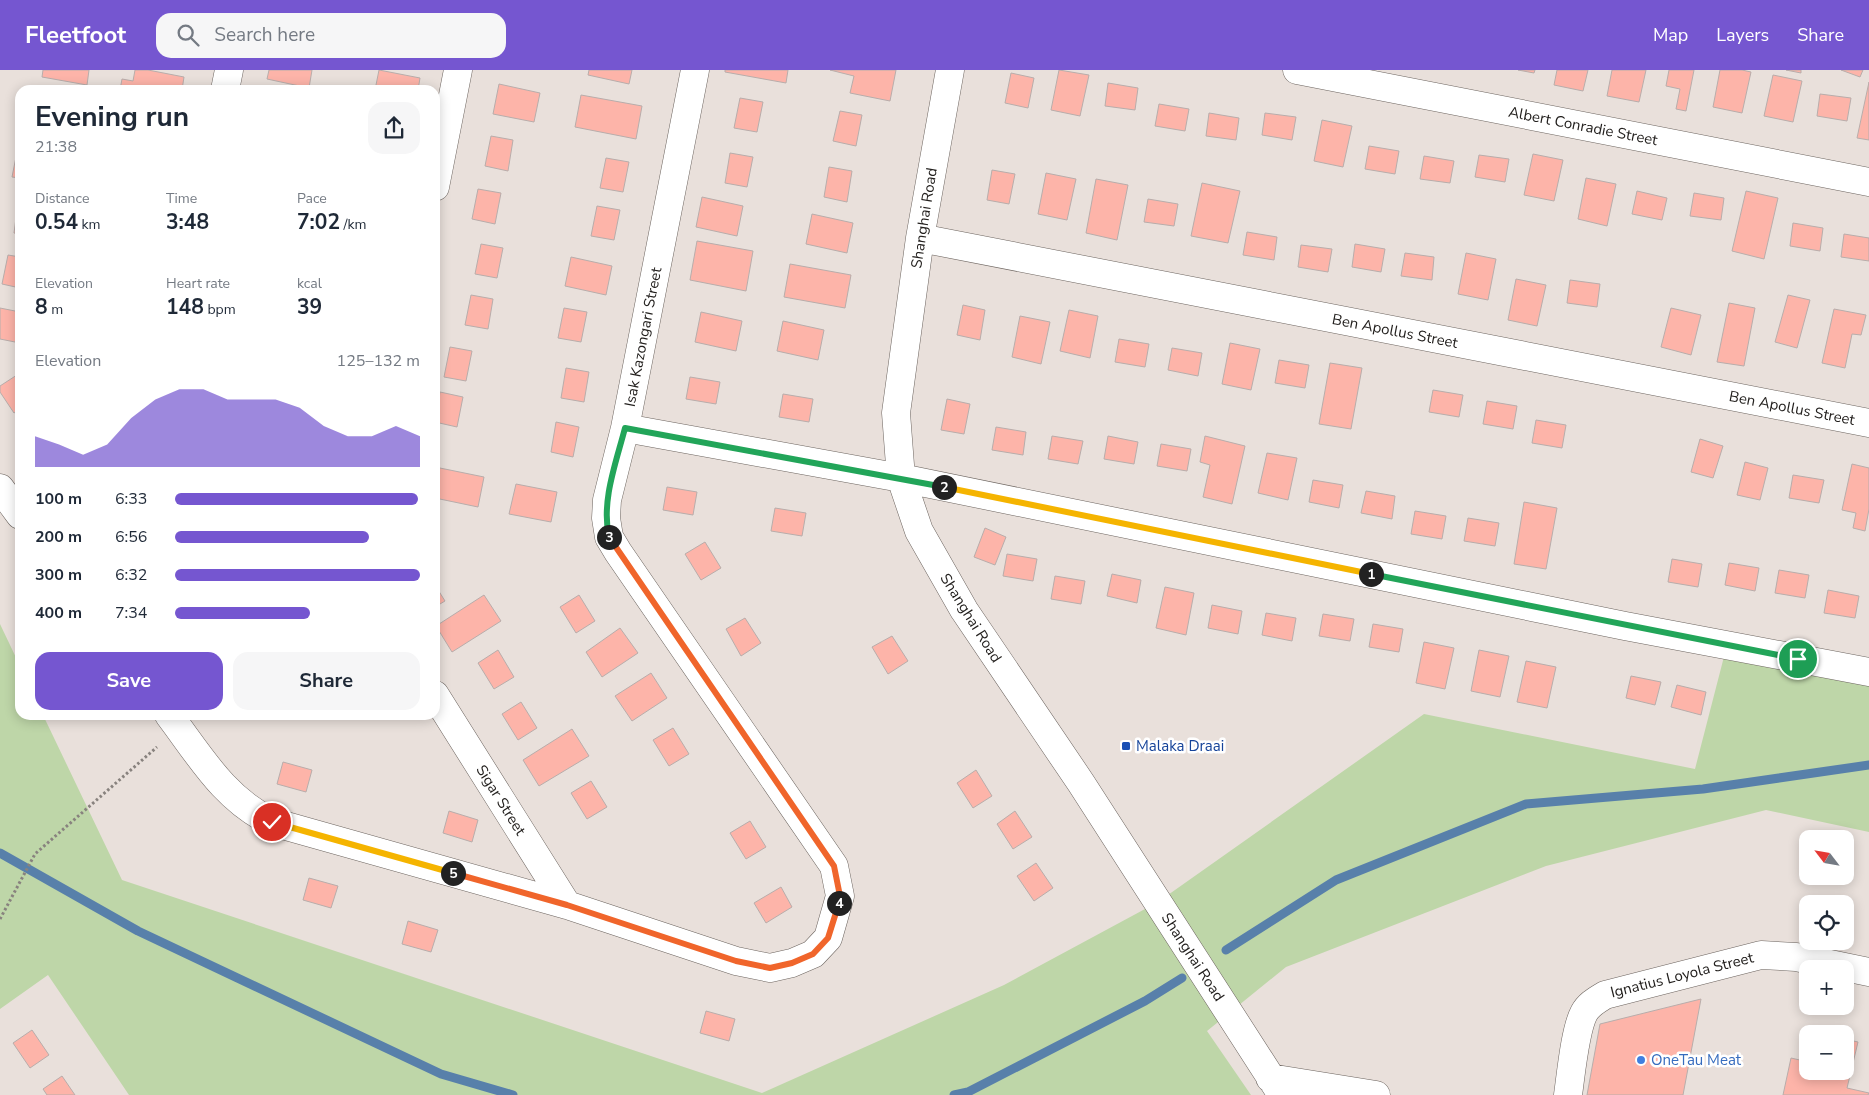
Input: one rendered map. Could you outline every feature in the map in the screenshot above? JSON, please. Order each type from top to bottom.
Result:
[{"type":"street","points":[[226,85],[229,70]]},
{"type":"street","points":[[440,162],[458,70]]},
{"type":"street","name":"Isak Kazongari Street","points":[[567,905],[736,961],[770,968],[792,963],[813,954],[828,938],[840,896],[834,866],[609,536],[606,518],[607,500],[625,428],[695,70]]},
{"type":"street","name":"Shanghai Road","points":[[950,70],[920,238],[896,413],[901,478],[919,531],[964,610],[1081,783],[1276,1086]]},
{"type":"street","name":"Albert Conradie Street","points":[[1297,70],[1869,182]]},
{"type":"street","name":"Ben Apollus Street","points":[[920,238],[1869,423]]},
{"type":"street","points":[[625,428],[901,478],[1625,626],[1869,672]]},
{"type":"street","points":[[0,488],[15,508]]},
{"type":"street","name":"Sigar Street","points":[[440,703],[567,905]]},
{"type":"street","points":[[174,721],[220,784],[255,814],[272,822],[567,905]]},
{"type":"street","name":"Ignatius Loyola Street","points":[[1568,1095],[1584,1013],[1592,1003],[1605,994],[1761,955],[1796,957],[1869,972]]},
{"type":"street","points":[[1276,1086],[1376,1095]]},
{"type":"path","points":[[0,919],[35,854],[174,721]]},
{"type":"green space","points":[[0,624],[15,656],[15,720],[45,720],[122,880],[762,1093],[1004,985],[1158,902],[1424,714],[1695,769],[1727,645],[1869,672],[1869,832],[1766,810],[1546,866],[1286,967],[1207,1031],[1251,1095],[129,1095],[48,975],[0,1009]]},
{"type":"building","points":[[43,70],[89,70],[87,85],[42,77]]},
{"type":"building","points":[[135,70],[148,70],[184,77],[183,85],[121,85],[122,79],[133,81]]},
{"type":"building","points":[[269,70],[312,70],[310,85],[295,85],[267,79]]},
{"type":"building","points":[[379,70],[420,78],[419,85],[376,85]]},
{"type":"building","points":[[589,70],[632,70],[629,84],[588,75]]},
{"type":"building","points":[[725,70],[788,70],[786,83],[725,72]]},
{"type":"building","points":[[830,70],[896,70],[890,101],[850,93],[854,76]]},
{"type":"building","points":[[1059,70],[1089,75],[1080,116],[1051,110]]},
{"type":"building","points":[[1518,70],[1535,70],[1534,73]]},
{"type":"building","points":[[1557,70],[1588,70],[1583,91],[1554,85]]},
{"type":"building","points":[[1612,70],[1646,70],[1639,102],[1607,96]]},
{"type":"building","points":[[1669,70],[1694,70],[1686,111],[1676,109],[1680,89],[1666,86]]},
{"type":"building","points":[[1720,70],[1751,72],[1742,113],[1713,107]]},
{"type":"building","points":[[1786,70],[1801,70],[1801,73]]},
{"type":"building","points":[[1841,70],[1863,70],[1860,77]]},
{"type":"building","points":[[1011,73],[1034,78],[1028,108],[1005,103]]},
{"type":"building","points":[[1773,75],[1802,81],[1793,122],[1764,116]]},
{"type":"building","points":[[1869,82],[1869,140],[1857,138]]},
{"type":"building","points":[[1108,83],[1138,88],[1135,110],[1105,106]]},
{"type":"building","points":[[499,84],[540,93],[534,122],[493,114]]},
{"type":"building","points":[[1820,94],[1851,98],[1847,121],[1817,116]]},
{"type":"building","points":[[581,95],[642,106],[636,139],[575,127]]},
{"type":"building","points":[[740,98],[763,102],[757,132],[734,128]]},
{"type":"building","points":[[1159,104],[1189,109],[1185,131],[1155,126]]},
{"type":"building","points":[[840,111],[862,115],[856,146],[833,141]]},
{"type":"building","points":[[1209,113],[1239,118],[1236,140],[1206,136]]},
{"type":"building","points":[[1265,113],[1296,117],[1292,140],[1262,135]]},
{"type":"building","points":[[1322,120],[1352,126],[1343,167],[1314,161]]},
{"type":"building","points":[[491,136],[513,140],[508,171],[485,166]]},
{"type":"building","points":[[1369,146],[1399,151],[1395,174],[1365,169]]},
{"type":"building","points":[[730,153],[753,157],[747,187],[725,183]]},
{"type":"building","points":[[1533,154],[1563,160],[1554,201],[1524,195]]},
{"type":"building","points":[[1479,155],[1509,159],[1505,182],[1475,177]]},
{"type":"building","points":[[1424,156],[1454,161],[1450,183],[1420,179]]},
{"type":"building","points":[[606,158],[629,162],[623,192],[600,188]]},
{"type":"building","points":[[15,162],[15,177],[12,177]]},
{"type":"building","points":[[829,167],[852,171],[847,202],[824,197]]},
{"type":"building","points":[[992,170],[1015,174],[1009,204],[987,200]]},
{"type":"building","points":[[1046,173],[1076,179],[1067,220],[1038,214]]},
{"type":"building","points":[[1586,178],[1616,184],[1607,226],[1578,219]]},
{"type":"building","points":[[1096,179],[1128,185],[1117,240],[1086,233]]},
{"type":"building","points":[[1202,183],[1240,191],[1228,243],[1191,236]]},
{"type":"building","points":[[478,189],[501,193],[495,224],[472,219]]},
{"type":"building","points":[[1637,191],[1667,198],[1662,220],[1632,214]]},
{"type":"building","points":[[1746,191],[1778,198],[1764,259],[1732,251]]},
{"type":"building","points":[[1694,193],[1724,198],[1721,220],[1690,216]]},
{"type":"building","points":[[702,197],[743,206],[737,236],[696,227]]},
{"type":"building","points":[[1148,199],[1178,204],[1174,226],[1144,222]]},
{"type":"building","points":[[597,206],[620,210],[614,240],[591,236]]},
{"type":"building","points":[[812,214],[853,223],[847,253],[806,244]]},
{"type":"building","points":[[1793,223],[1823,228],[1820,251],[1790,246]]},
{"type":"building","points":[[1247,232],[1277,237],[1274,260],[1243,255]]},
{"type":"building","points":[[1844,234],[1869,238],[1869,261],[1841,257]]},
{"type":"building","points":[[697,241],[753,251],[746,291],[690,280]]},
{"type":"building","points":[[481,244],[503,248],[497,278],[475,274]]},
{"type":"building","points":[[1355,244],[1385,249],[1381,272],[1352,267]]},
{"type":"building","points":[[1301,245],[1332,249],[1328,272],[1298,267]]},
{"type":"building","points":[[1405,253],[1434,257],[1432,280],[1401,276]]},
{"type":"building","points":[[1466,253],[1496,259],[1488,300],[1458,294]]},
{"type":"building","points":[[8,255],[15,256],[15,287],[2,284]]},
{"type":"building","points":[[571,257],[612,266],[606,295],[565,286]]},
{"type":"building","points":[[790,264],[851,275],[845,308],[784,297]]},
{"type":"building","points":[[1516,279],[1546,285],[1537,326],[1508,320]]},
{"type":"building","points":[[1570,280],[1600,284],[1597,307],[1567,303]]},
{"type":"building","points":[[471,295],[493,299],[488,329],[465,325]]},
{"type":"building","points":[[1788,295],[1810,300],[1797,348],[1775,342]]},
{"type":"building","points":[[1729,303],[1755,308],[1744,366],[1717,362]]},
{"type":"building","points":[[963,305],[985,310],[980,340],[957,335]]},
{"type":"building","points":[[0,308],[15,311],[15,342],[0,339]]},
{"type":"building","points":[[564,308],[587,312],[581,342],[558,338]]},
{"type":"building","points":[[1671,308],[1701,315],[1691,355],[1661,347]]},
{"type":"building","points":[[1834,309],[1866,315],[1861,335],[1852,334],[1845,368],[1822,363]]},
{"type":"building","points":[[1069,310],[1098,316],[1090,358],[1060,351]]},
{"type":"building","points":[[701,312],[742,321],[736,351],[695,342]]},
{"type":"building","points":[[1020,316],[1050,322],[1041,364],[1012,357]]},
{"type":"building","points":[[783,321],[824,330],[818,360],[777,351]]},
{"type":"building","points":[[1119,339],[1149,344],[1145,367],[1115,362]]},
{"type":"building","points":[[1230,343],[1260,349],[1251,390],[1222,384]]},
{"type":"building","points":[[450,347],[472,351],[466,381],[444,377]]},
{"type":"building","points":[[1172,348],[1202,353],[1198,376],[1168,370]]},
{"type":"building","points":[[1279,360],[1309,365],[1305,388],[1275,383]]},
{"type":"building","points":[[1330,363],[1362,368],[1351,429],[1319,424]]},
{"type":"building","points":[[566,368],[589,372],[584,402],[561,398]]},
{"type":"building","points":[[15,376],[14,413],[0,392],[0,386]]},
{"type":"building","points":[[690,377],[720,382],[716,404],[686,399]]},
{"type":"building","points":[[1433,390],[1463,395],[1459,417],[1429,412]]},
{"type":"building","points":[[440,392],[463,397],[457,427],[440,423]]},
{"type":"building","points":[[783,394],[813,399],[809,422],[779,417]]},
{"type":"building","points":[[947,399],[970,404],[964,434],[941,430]]},
{"type":"building","points":[[1487,401],[1517,406],[1513,429],[1483,424]]},
{"type":"building","points":[[1536,420],[1566,425],[1562,448],[1532,443]]},
{"type":"building","points":[[556,422],[579,427],[573,457],[551,452]]},
{"type":"building","points":[[996,427],[1026,432],[1023,455],[992,450]]},
{"type":"building","points":[[1052,436],[1083,441],[1078,464],[1048,459]]},
{"type":"building","points":[[1108,436],[1138,442],[1134,464],[1104,459]]},
{"type":"building","points":[[1205,436],[1245,446],[1232,504],[1203,497],[1210,465],[1200,462]]},
{"type":"building","points":[[1700,439],[1723,446],[1713,478],[1691,472]]},
{"type":"building","points":[[1161,444],[1191,449],[1187,471],[1157,466]]},
{"type":"building","points":[[1267,453],[1297,458],[1288,500],[1258,493]]},
{"type":"building","points":[[1745,462],[1768,468],[1760,500],[1737,495]]},
{"type":"building","points":[[1852,464],[1869,468],[1869,509],[1865,531],[1853,528],[1856,513],[1842,510]]},
{"type":"building","points":[[440,468],[484,477],[478,507],[440,499]]},
{"type":"building","points":[[1793,475],[1824,480],[1819,503],[1789,498]]},
{"type":"building","points":[[1313,480],[1343,485],[1339,508],[1309,502]]},
{"type":"building","points":[[516,484],[557,492],[551,522],[509,514]]},
{"type":"building","points":[[667,487],[697,492],[693,515],[663,510]]},
{"type":"building","points":[[1366,491],[1395,496],[1392,519],[1361,513]]},
{"type":"building","points":[[1524,502],[1557,508],[1546,569],[1514,564]]},
{"type":"building","points":[[775,508],[806,513],[802,536],[771,531]]},
{"type":"building","points":[[1415,511],[1446,516],[1442,539],[1411,534]]},
{"type":"building","points":[[1468,518],[1499,523],[1495,546],[1464,541]]},
{"type":"building","points":[[985,528],[1006,537],[995,565],[974,557]]},
{"type":"building","points":[[705,542],[721,568],[701,580],[685,554]]},
{"type":"building","points":[[1007,554],[1037,559],[1033,581],[1003,576]]},
{"type":"building","points":[[1672,559],[1702,564],[1698,587],[1668,582]]},
{"type":"building","points":[[1729,563],[1759,568],[1755,591],[1725,585]]},
{"type":"building","points":[[1779,570],[1809,575],[1805,598],[1775,593]]},
{"type":"building","points":[[1112,574],[1141,580],[1137,603],[1107,596]]},
{"type":"building","points":[[1055,576],[1085,581],[1081,604],[1051,599]]},
{"type":"building","points":[[1165,587],[1194,593],[1186,635],[1156,628]]},
{"type":"building","points":[[1828,590],[1859,596],[1855,618],[1824,613]]},
{"type":"building","points":[[440,593],[445,601],[440,604]]},
{"type":"building","points":[[484,595],[501,621],[452,652],[440,632],[440,623]]},
{"type":"building","points":[[579,595],[595,621],[576,633],[560,607]]},
{"type":"building","points":[[1212,605],[1242,611],[1238,634],[1208,628]]},
{"type":"building","points":[[1266,613],[1296,618],[1292,641],[1262,635]]},
{"type":"building","points":[[1323,614],[1354,619],[1350,641],[1319,636]]},
{"type":"building","points":[[745,618],[761,643],[741,656],[726,629]]},
{"type":"building","points":[[1373,624],[1403,629],[1399,652],[1369,647]]},
{"type":"building","points":[[620,628],[638,653],[602,677],[586,652]]},
{"type":"building","points":[[892,636],[908,661],[888,674],[872,647]]},
{"type":"building","points":[[1424,642],[1454,648],[1445,689],[1416,683]]},
{"type":"building","points":[[498,650],[514,677],[494,689],[478,663]]},
{"type":"building","points":[[1479,650],[1509,656],[1500,697],[1471,691]]},
{"type":"building","points":[[1526,661],[1556,667],[1547,708],[1517,702]]},
{"type":"building","points":[[651,673],[667,698],[632,721],[615,696]]},
{"type":"building","points":[[1631,676],[1661,682],[1655,705],[1626,698]]},
{"type":"building","points":[[1677,685],[1706,692],[1701,715],[1671,707]]},
{"type":"building","points":[[521,702],[537,728],[518,740],[502,714]]},
{"type":"building","points":[[673,728],[689,754],[669,766],[653,740]]},
{"type":"building","points":[[572,729],[589,756],[539,786],[523,760]]},
{"type":"building","points":[[283,762],[312,770],[306,792],[277,784]]},
{"type":"building","points":[[976,770],[992,796],[973,808],[957,783]]},
{"type":"building","points":[[591,781],[607,807],[587,819],[571,793]]},
{"type":"building","points":[[449,811],[478,820],[472,842],[443,833]]},
{"type":"building","points":[[1015,811],[1032,837],[1013,849],[997,824]]},
{"type":"building","points":[[750,821],[766,847],[746,859],[730,833]]},
{"type":"building","points":[[1036,863],[1053,888],[1034,901],[1017,876]]},
{"type":"building","points":[[309,878],[338,886],[331,908],[303,900]]},
{"type":"building","points":[[781,887],[792,907],[766,923],[754,903]]},
{"type":"building","points":[[408,921],[438,930],[431,952],[402,944]]},
{"type":"building","name":"OneTau Meat","points":[[1701,999],[1683,1095],[1587,1095],[1600,1024]]},
{"type":"building","points":[[706,1011],[735,1019],[729,1041],[700,1033]]},
{"type":"building","points":[[32,1030],[49,1055],[30,1068],[13,1043]]},
{"type":"building","points":[[1854,1041],[1858,1042],[1854,1059]]},
{"type":"building","points":[[1791,1058],[1799,1060],[1799,1080],[1849,1080],[1847,1088],[1869,1093],[1868,1095],[1783,1095]]},
{"type":"building","points":[[62,1076],[75,1095],[47,1095],[43,1089]]},
{"type":"waterway","points":[[1226,950],[1336,880],[1526,804],[1703,789],[1869,765]]},
{"type":"waterway","points":[[0,853],[138,931],[441,1074],[513,1095]]},
{"type":"waterway","points":[[954,1095],[968,1092],[1145,1001],[1182,978]]},
{"type":"place","name":"Malaka Draai","points":[[1126,746]]},
{"type":"place","name":"OneTau Meat","points":[[1641,1060]]},
{"type":"route","points":[[272,822],[567,905],[736,961],[770,968],[792,963],[813,954],[828,938],[840,896],[834,866],[618,552],[609,536],[606,518],[607,500],[625,428],[901,478],[1625,626],[1798,659]]}]
